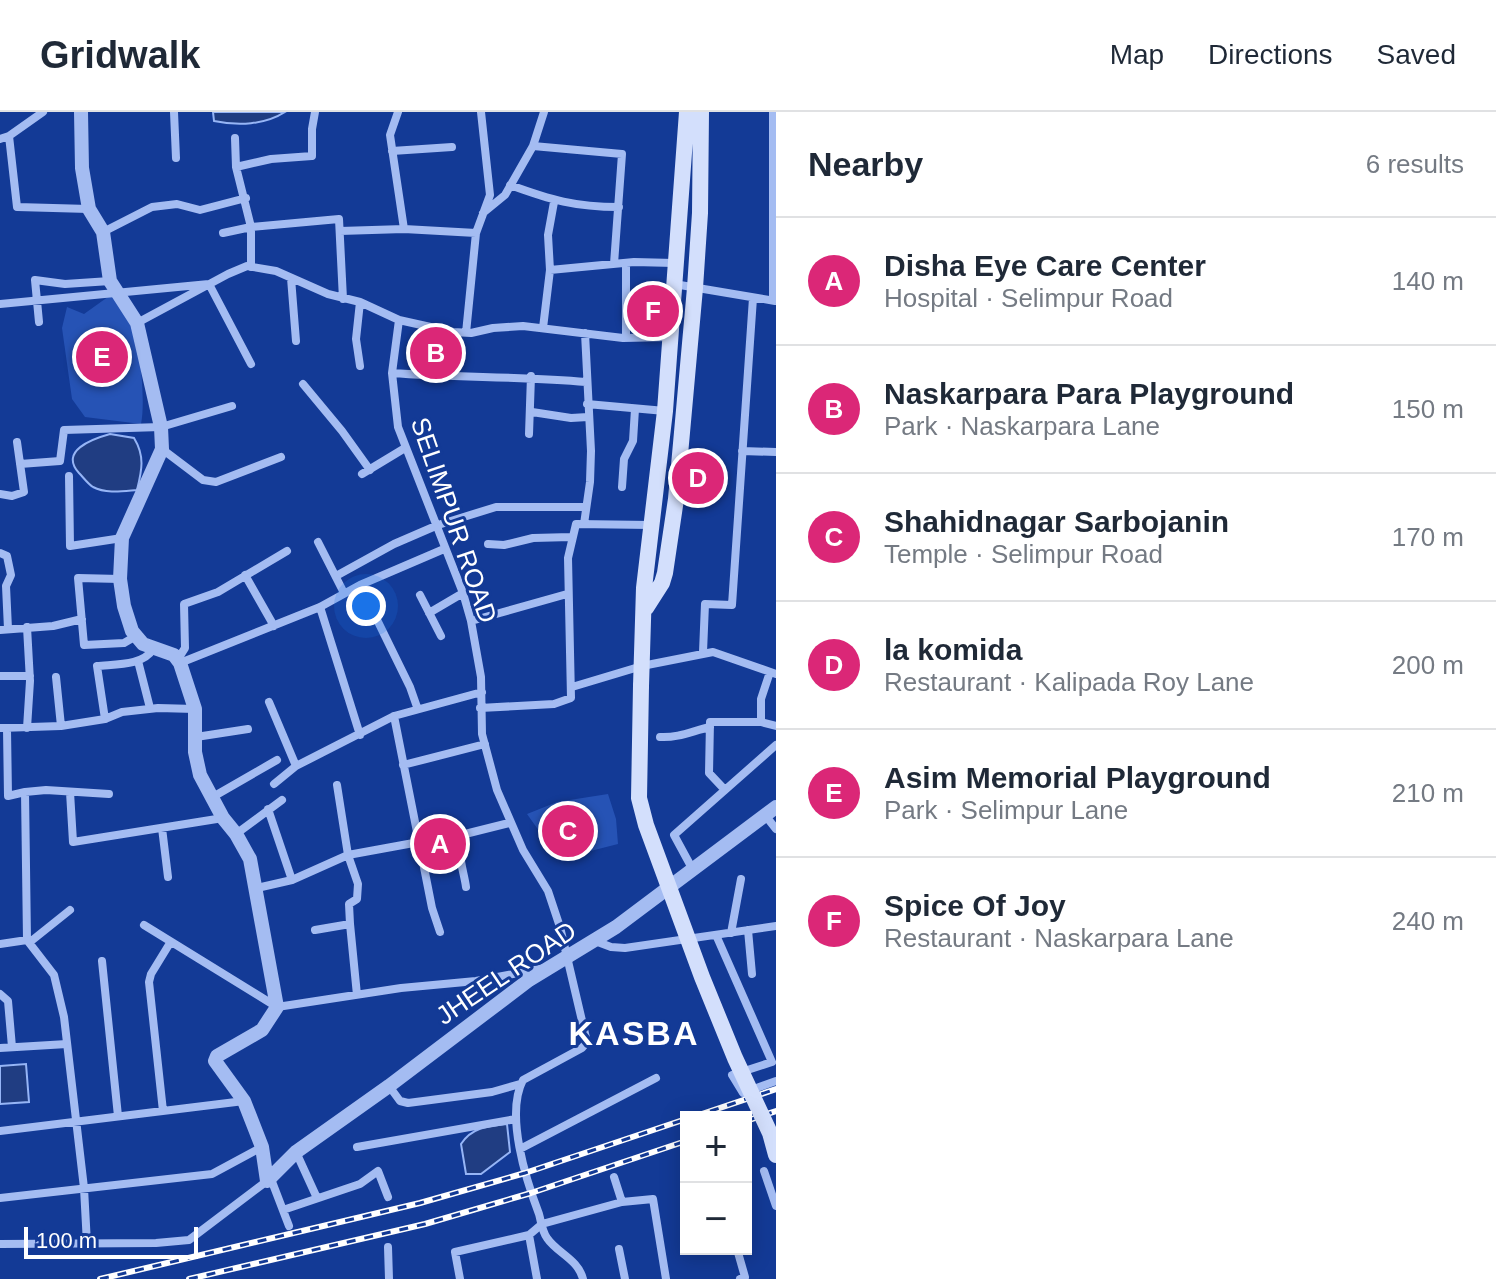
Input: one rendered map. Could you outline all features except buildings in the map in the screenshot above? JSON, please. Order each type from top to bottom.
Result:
[{"type":"main road","points":[[687,112],[665,411],[646,571],[639,798],[702,977],[770,1133],[776,1155]]},
{"type":"main road","points":[[645,610],[665,573],[676,499],[700,213],[701,112]]},
{"type":"street","points":[[43,112],[5,137],[17,207],[89,209]]},
{"type":"street","points":[[81,112],[82,168],[89,209],[103,232],[110,281],[137,323],[161,427],[162,449],[122,538],[120,579],[127,621],[143,644],[174,655],[179,661],[195,709],[196,762],[211,798],[250,859],[277,1007],[262,1030],[215,1058],[244,1101],[262,1147],[269,1180],[289,1226]]},
{"type":"street","points":[[174,112],[176,158]]},
{"type":"street","points":[[236,167],[271,159],[312,156],[315,112]]},
{"type":"street","points":[[398,112],[390,135],[404,229]]},
{"type":"street","points":[[466,333],[476,233],[490,195],[481,112]]},
{"type":"street","points":[[483,214],[505,195],[533,146],[544,112]]},
{"type":"street","points":[[673,284],[774,300],[773,112]]},
{"type":"street","points":[[235,138],[236,167],[251,227],[251,267]]},
{"type":"street","points":[[533,146],[622,154],[614,264]]},
{"type":"street","points":[[392,151],[452,147]]},
{"type":"street","points":[[510,185],[554,202],[587,207],[619,207]]},
{"type":"street","points":[[103,232],[152,207],[177,204],[200,210],[246,198]]},
{"type":"street","points":[[543,328],[550,270],[548,235],[554,202]]},
{"type":"street","points":[[223,233],[251,227],[339,219],[343,299]]},
{"type":"street","points":[[340,231],[404,229],[476,233]]},
{"type":"street","points":[[550,270],[626,263],[674,263]]},
{"type":"street","points":[[626,263],[626,338]]},
{"type":"street","points":[[137,323],[228,274],[251,267],[276,271],[399,320],[466,333],[493,328],[543,328],[626,338],[669,337]]},
{"type":"street","points":[[291,278],[296,341]]},
{"type":"street","points":[[39,322],[35,280],[65,284],[110,281]]},
{"type":"street","points":[[0,304],[209,284]]},
{"type":"street","points":[[209,284],[251,364]]},
{"type":"street","points":[[703,652],[705,604],[732,605],[753,298]]},
{"type":"street","points":[[360,302],[356,339],[360,366]]},
{"type":"street","name":"SELIMPUR ROAD","points":[[399,320],[392,373],[398,427],[463,593],[471,621],[482,692],[480,708],[485,744],[497,790],[509,823],[548,891],[580,1008],[586,1044],[526,1076],[520,1084]]},
{"type":"street","points":[[584,524],[591,451],[585,333]]},
{"type":"street","points":[[392,373],[452,377],[531,376],[586,382]]},
{"type":"street","points":[[529,434],[531,376]]},
{"type":"street","points":[[303,384],[342,431],[366,472],[405,448]]},
{"type":"street","points":[[587,404],[665,411]]},
{"type":"street","points":[[20,464],[60,461],[64,430],[161,427],[232,406]]},
{"type":"street","points":[[622,487],[624,459],[633,441],[635,409]]},
{"type":"street","points":[[532,412],[571,418],[588,417]]},
{"type":"street","points":[[0,494],[12,496],[24,492],[17,442]]},
{"type":"street","points":[[162,449],[203,480],[216,482],[281,457]]},
{"type":"street","points":[[742,451],[776,452]]},
{"type":"street","points":[[69,476],[70,546],[122,538]]},
{"type":"street","points":[[336,576],[394,544],[438,525],[496,507],[586,507]]},
{"type":"street","points":[[480,708],[554,704],[571,698],[567,594],[571,537],[576,524],[652,525]]},
{"type":"street","points":[[488,544],[571,537]]},
{"type":"street","points":[[318,542],[344,593]]},
{"type":"street","points":[[179,661],[320,607],[360,585],[444,549]]},
{"type":"street","points":[[179,661],[185,648],[184,604],[218,592],[287,551]]},
{"type":"street","points":[[0,553],[7,556],[11,575],[6,586],[4,629],[53,626],[82,619]]},
{"type":"street","points":[[245,575],[274,626]]},
{"type":"street","points":[[120,579],[78,578],[84,645],[124,643],[136,636]]},
{"type":"street","points":[[360,585],[417,707]]},
{"type":"street","points":[[429,613],[463,593]]},
{"type":"street","points":[[471,621],[567,594]]},
{"type":"street","points":[[420,595],[441,636]]},
{"type":"street","points":[[320,607],[360,735]]},
{"type":"street","points":[[27,627],[30,676],[27,728]]},
{"type":"street","points":[[105,719],[97,666],[138,661],[150,655],[153,649]]},
{"type":"street","points":[[572,687],[642,666],[713,652],[773,673],[761,699],[761,722]]},
{"type":"street","points":[[138,661],[150,708]]},
{"type":"street","points":[[0,676],[30,676]]},
{"type":"street","points":[[56,677],[61,726]]},
{"type":"street","points":[[274,784],[296,766],[394,716],[417,707],[482,692]]},
{"type":"street","points":[[269,702],[296,766]]},
{"type":"street","points":[[109,794],[25,792],[4,796],[4,729],[61,726],[150,708],[195,709]]},
{"type":"street","points":[[394,716],[432,908],[440,932]]},
{"type":"street","points":[[725,790],[709,773],[710,722],[761,722],[776,726]]},
{"type":"street","points":[[660,737],[680,738],[710,727]]},
{"type":"street","points":[[196,737],[248,729]]},
{"type":"street","points":[[403,765],[485,744]]},
{"type":"street","points":[[693,870],[674,835],[776,745]]},
{"type":"street","points":[[211,798],[277,760]]},
{"type":"street","points":[[337,785],[348,855],[359,891],[357,899],[348,908],[357,995]]},
{"type":"street","points":[[25,792],[28,941],[54,975],[64,1017],[84,1188],[87,1244]]},
{"type":"street","points":[[70,792],[73,842],[223,818]]},
{"type":"street","points":[[236,834],[282,800]]},
{"type":"street","points":[[268,809],[292,880]]},
{"type":"street","points":[[771,811],[776,829]]},
{"type":"street","name":"JHEEL ROAD","points":[[269,1180],[296,1152],[529,980],[595,941],[771,811]]},
{"type":"street","points":[[466,887],[459,846],[461,838],[465,834],[509,823]]},
{"type":"street","points":[[162,828],[168,877]]},
{"type":"street","points":[[257,888],[292,880],[348,855],[419,842]]},
{"type":"street","points":[[731,933],[741,879]]},
{"type":"street","points":[[0,944],[28,941],[70,910]]},
{"type":"street","points":[[315,930],[350,924]]},
{"type":"street","points":[[144,925],[277,1007],[476,981],[549,968]]},
{"type":"street","points":[[595,941],[625,948],[776,926]]},
{"type":"street","points":[[748,930],[752,974]]},
{"type":"street","points":[[716,935],[772,1062],[732,1075],[743,1093],[776,1081]]},
{"type":"street","points":[[163,1111],[149,982],[170,943]]},
{"type":"street","points":[[102,961],[118,1116]]},
{"type":"street","points":[[0,994],[8,1001],[12,1047]]},
{"type":"street","points":[[0,1048],[67,1044]]},
{"type":"street","points":[[520,1149],[656,1078]]},
{"type":"street","points":[[389,1086],[400,1101],[408,1103],[492,1092],[520,1084],[516,1119],[528,1183],[547,1239],[579,1268],[583,1279]]},
{"type":"street","points":[[0,1131],[244,1101]]},
{"type":"street","points":[[357,1147],[516,1119]]},
{"type":"street","points":[[0,1198],[217,1173],[262,1147]]},
{"type":"street","points":[[296,1152],[317,1198]]},
{"type":"street","points":[[283,1210],[360,1184],[378,1171],[388,1197]]},
{"type":"street","points":[[764,1171],[776,1206]]},
{"type":"street","points":[[614,1177],[622,1202]]},
{"type":"street","points":[[0,1244],[189,1240],[269,1180]]},
{"type":"street","points":[[460,1279],[455,1252],[529,1235],[542,1224],[622,1202],[653,1199],[666,1279]]},
{"type":"street","points":[[529,1235],[537,1279]]},
{"type":"street","points":[[388,1247],[389,1279]]},
{"type":"street","points":[[619,1249],[625,1279]]},
{"type":"street","points":[[739,1255],[745,1277],[740,1279]]},
{"type":"shaded area","points":[[213,112],[285,112],[269,120],[232,124],[214,121]]},
{"type":"shaded area","points":[[112,294],[128,313],[136,336],[142,384],[141,424],[85,417],[72,399],[62,328],[67,307],[84,314]]},
{"type":"shaded area","points":[[413,334],[463,343],[458,372],[409,363]]},
{"type":"shaded area","points":[[110,434],[134,438],[142,463],[137,490],[115,492],[98,489],[87,482],[74,465],[75,452],[80,447]]},
{"type":"shaded area","points":[[608,794],[616,819],[618,844],[559,859],[527,814],[557,802]]},
{"type":"shaded area","points":[[26,1064],[29,1102],[0,1104],[0,1066]]},
{"type":"shaded area","points":[[507,1124],[510,1152],[481,1174],[466,1174],[461,1144],[465,1138],[481,1128]]},
{"type":"railway","points":[[711,1111],[776,1089]]},
{"type":"railway","points":[[752,1119],[776,1111]]},
{"type":"railway","points":[[100,1279],[420,1203],[525,1173],[680,1121]]},
{"type":"railway","points":[[189,1279],[425,1224],[531,1193],[680,1143]]},
{"type":"place","name":"Spice Of Joy","points":[[653,311]]},
{"type":"place","name":"Naskarpara Para Playground","points":[[436,353]]},
{"type":"place","name":"Asim Memorial Playground","points":[[102,357]]},
{"type":"place","name":"la komida","points":[[698,478]]},
{"type":"place","name":"Shahidnagar Sarbojanin","points":[[568,831]]},
{"type":"place","name":"Disha Eye Care Center","points":[[440,844]]},
{"type":"district","name":"KASBA","points":[[634,1033]]}]
